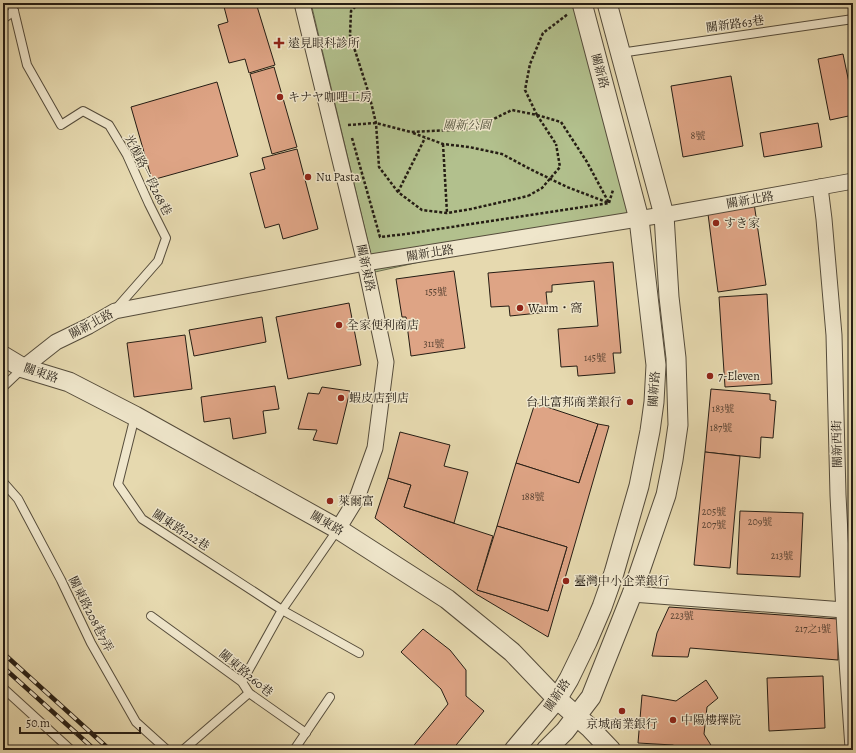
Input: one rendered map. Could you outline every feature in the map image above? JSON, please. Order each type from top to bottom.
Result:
[{"type":"street","name":"關新東路","points":[[302,3],[366,263],[386,362],[375,448],[357,498],[338,529]]},
{"type":"street","name":"關新路","points":[[546,750],[565,731],[591,697],[632,594],[666,495],[678,424],[676,358],[669,297],[664,215],[606,3]]},
{"type":"street","name":"關新路","points":[[514,750],[557,699],[569,680],[602,607],[614,573],[640,486],[654,402],[656,365],[639,219],[575,8]]},
{"type":"street","name":"關新北路","points":[[23,368],[56,342],[115,311],[366,263],[664,215],[820,188],[853,180]]},
{"type":"street","name":"關新西街","points":[[820,188],[834,335],[838,495],[853,748]]},
{"type":"street","name":"關東路","points":[[3,356],[23,368],[69,382],[135,416],[338,529],[447,599],[512,652],[557,699],[589,727],[612,750]]},
{"type":"street","points":[[632,594],[844,610]]},
{"type":"lane","name":"光復路一段268巷","points":[[10,3],[14,11],[27,65],[61,125],[83,111],[109,125],[127,155],[166,238],[158,261],[115,311]]},
{"type":"lane","points":[[3,19],[14,11]]},
{"type":"lane","name":"關新路63巷","points":[[620,53],[853,20]]},
{"type":"lane","points":[[3,386],[23,368]]},
{"type":"lane","name":"關東路222巷","points":[[135,416],[118,484],[142,519],[282,610]]},
{"type":"lane","name":"關東路208巷7弄","points":[[3,482],[18,499],[61,580],[91,643],[136,722],[167,750]]},
{"type":"lane","points":[[242,682],[282,610],[338,529]]},
{"type":"lane","points":[[282,610],[359,653]]},
{"type":"lane","name":"關東路260巷","points":[[151,616],[242,682],[249,693],[306,733]]},
{"type":"lane","points":[[3,688],[71,750]]},
{"type":"lane","points":[[183,750],[249,693]]},
{"type":"lane","points":[[294,750],[330,697]]},
{"type":"path","points":[[359,3],[351,11],[350,36],[369,94],[376,122],[379,167],[398,192],[422,210],[447,213],[471,210],[528,196],[542,188],[560,167],[556,144],[537,115],[525,90],[530,64],[543,33],[575,8]]},
{"type":"path","points":[[411,132],[473,129],[512,110],[561,122],[587,162],[609,203]]},
{"type":"path","points":[[376,122],[411,132],[443,144],[469,146],[502,154],[567,187],[609,203],[380,237],[348,125],[376,122]]},
{"type":"path","points":[[398,192],[425,138]]},
{"type":"path","points":[[443,144],[447,213]]},
{"type":"green space","name":"關新公園","points":[[311,3],[575,3],[632,214],[375,272]]},
{"type":"building","points":[[223,3],[256,3],[275,65],[249,73],[245,59],[229,63],[218,25],[228,22]]},
{"type":"building","points":[[843,54],[853,102],[853,115],[830,120],[818,59]]},
{"type":"building","points":[[274,67],[297,147],[272,154],[250,74]]},
{"type":"building","points":[[731,76],[743,146],[683,157],[671,86]]},
{"type":"building","points":[[217,82],[238,156],[152,180],[131,107]]},
{"type":"building","points":[[818,123],[822,147],[764,157],[760,133]]},
{"type":"building","points":[[297,149],[318,229],[283,239],[279,224],[265,228],[250,173],[265,169],[262,158]]},
{"type":"building","points":[[754,203],[766,285],[718,292],[708,214]]},
{"type":"building","points":[[613,262],[621,353],[613,353],[615,373],[578,376],[577,366],[561,367],[558,329],[598,326],[594,281],[552,285],[552,292],[546,292],[548,312],[510,316],[509,306],[491,307],[488,273]]},
{"type":"building","points":[[454,271],[465,348],[411,356],[406,317],[402,317],[396,279]]},
{"type":"building","points":[[767,294],[772,384],[725,387],[719,297]]},
{"type":"building","points":[[349,303],[361,365],[288,379],[276,317]]},
{"type":"building","points":[[262,317],[266,342],[194,356],[189,330]]},
{"type":"building","points":[[185,335],[192,389],[134,397],[127,343]]},
{"type":"building","points":[[275,386],[279,409],[263,411],[266,433],[233,439],[230,418],[204,422],[201,397]]},
{"type":"building","points":[[322,387],[350,391],[337,444],[313,440],[317,430],[298,429],[308,393],[319,394]]},
{"type":"building","points":[[711,389],[770,394],[770,400],[776,401],[773,438],[761,437],[760,458],[705,452]]},
{"type":"building","points":[[535,403],[598,424],[579,483],[516,463]]},
{"type":"building","points":[[598,424],[609,426],[548,637],[476,594],[375,518],[388,478],[411,485],[404,507],[493,536],[477,590],[548,611],[567,547],[497,526],[516,463],[579,483]]},
{"type":"building","points":[[400,432],[450,445],[444,466],[468,472],[454,523],[404,507],[411,485],[388,478]]},
{"type":"building","points":[[705,452],[740,456],[730,568],[694,565]]},
{"type":"building","points":[[740,511],[803,513],[800,577],[737,574]]},
{"type":"building","points":[[497,526],[567,547],[548,611],[477,590]]},
{"type":"building","points":[[669,607],[838,619],[838,660],[690,648],[688,657],[652,656],[657,633]]},
{"type":"building","points":[[423,629],[450,650],[466,670],[466,696],[484,711],[452,750],[410,750],[448,704],[441,689],[401,652]]},
{"type":"building","points":[[823,676],[825,728],[769,731],[767,678]]},
{"type":"building","name":"中陽樓擇院","points":[[706,680],[718,698],[707,707],[704,734],[714,750],[682,750],[673,745],[638,743],[642,695],[676,701]]},
{"type":"railway","points":[[3,653],[110,750]]},
{"type":"railway","points":[[3,667],[95,750]]},
{"type":"place","name":"遠見眼科診所","points":[[279,43]]},
{"type":"place","name":"キナヤ咖哩工房","points":[[280,97]]},
{"type":"place","name":"Nu Pasta","points":[[308,177]]},
{"type":"place","name":"すき家","points":[[716,223]]},
{"type":"place","name":"Warm・窩","points":[[520,308]]},
{"type":"place","name":"全家便利商店","points":[[339,325]]},
{"type":"place","name":"7-Eleven","points":[[710,376]]},
{"type":"place","name":"蝦皮店到店","points":[[341,398]]},
{"type":"place","name":"台北富邦商業銀行","points":[[630,402]]},
{"type":"place","name":"萊爾富","points":[[330,501]]},
{"type":"place","name":"臺灣中小企業銀行","points":[[566,581]]},
{"type":"place","name":"京城商業銀行","points":[[622,711]]},
{"type":"place","name":"中陽樓擇院","points":[[673,720]]}]
